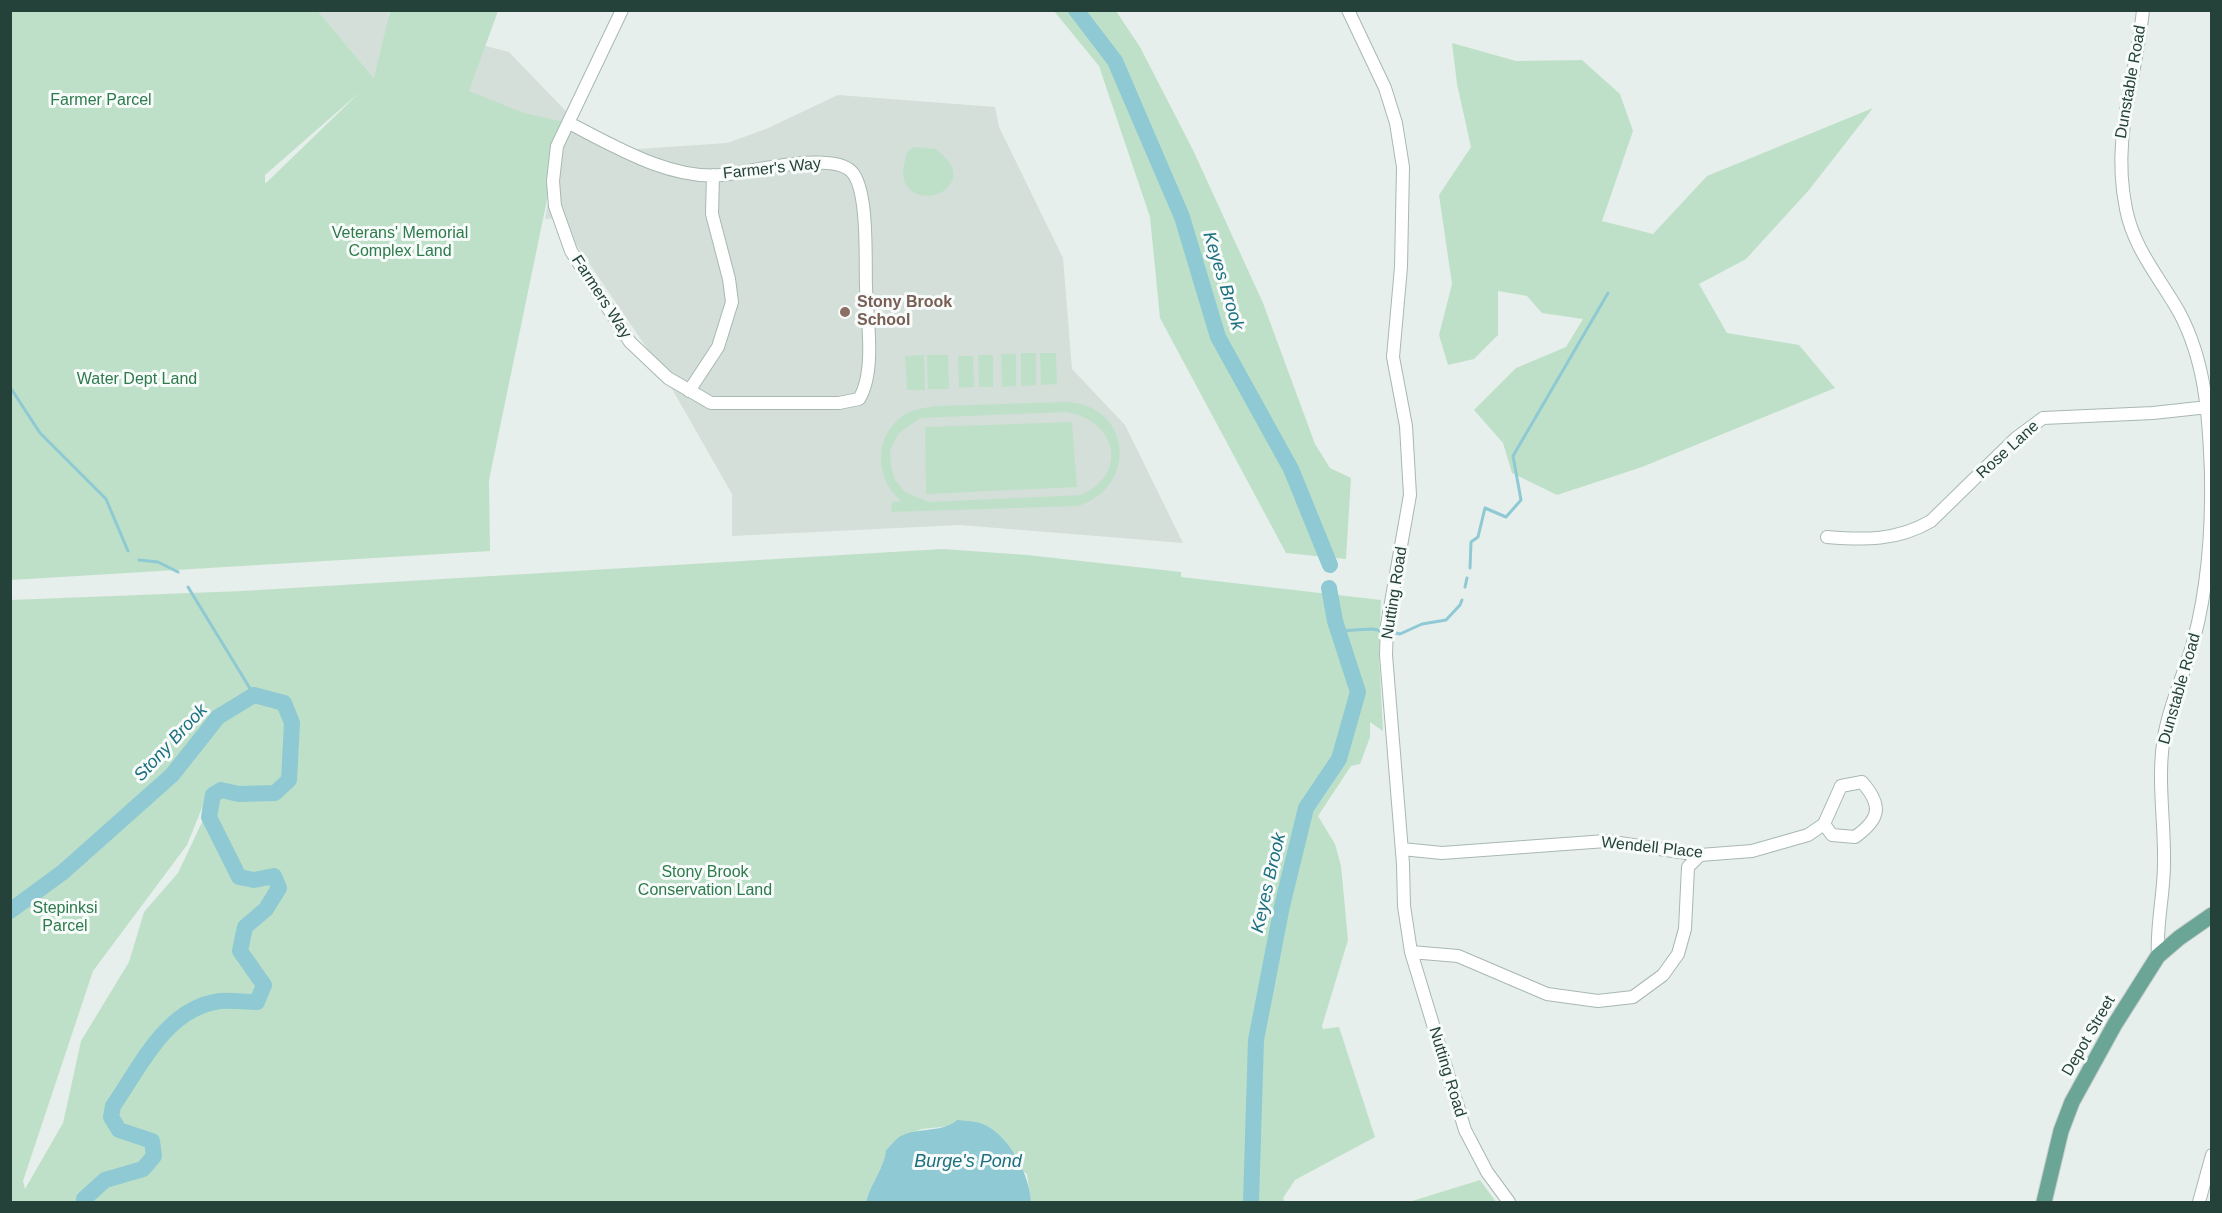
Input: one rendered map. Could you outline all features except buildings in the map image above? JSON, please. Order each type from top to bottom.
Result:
[{"type":"main road","name":"Depot Street","points":[[2044,1203],[2061,1131],[2072,1102],[2115,1024],[2158,956],[2211,915]]},
{"type":"street","points":[[569,123],[622,10]]},
{"type":"street","name":"Nutting Road","points":[[1348,10],[1385,88],[1396,123],[1403,167],[1401,267],[1393,357],[1406,426],[1410,495],[1387,625],[1386,655],[1402,849],[1404,906],[1411,952],[1465,1130],[1487,1172],[1509,1203]]},
{"type":"street","name":"Dunstable Road","points":[[2143,10],[2140,38],[2121,135],[2122,187],[2132,231],[2140,251],[2179,313],[2202,372],[2208,407],[2211,477],[2205,583],[2195,637],[2165,731],[2162,756],[2164,863],[2157,939],[2158,956]]},
{"type":"street","name":"Farmer's Way","points":[[569,123],[605,142],[689,174],[713,175],[833,162],[851,171],[860,184],[864,228],[867,386]]},
{"type":"street","name":"Farmers Way","points":[[569,123],[557,146],[553,181],[561,227],[571,251],[630,342],[668,378],[702,400],[711,403],[839,403],[860,399],[867,386]]},
{"type":"street","points":[[689,391],[718,347],[732,302],[729,279],[712,214],[713,175]]},
{"type":"street","name":"Rose Lane","points":[[1827,537],[1888,538],[1915,530],[1931,521],[2016,438],[2043,418],[2153,413],[2208,407]]},
{"type":"street","points":[[1862,782],[1874,796],[1877,810],[1872,825],[1855,837],[1832,835],[1824,824],[1841,786],[1862,782]]},
{"type":"street","name":"Wendell Place","points":[[1402,849],[1442,853],[1606,841],[1700,855],[1752,851],[1808,835],[1824,824]]},
{"type":"street","points":[[1411,952],[1458,956],[1547,994],[1598,1001],[1633,997],[1663,975],[1678,954],[1685,928],[1688,867],[1700,855]]},
{"type":"street","points":[[2199,1203],[2211,1155]]},
{"type":"shaded area","name":"Stony Brook School","points":[[318,11],[389,11],[388,21],[509,52],[585,131],[624,150],[727,143],[766,129],[838,95],[995,107],[999,127],[1063,258],[1072,369],[1125,425],[1183,543],[960,525],[732,536],[732,494],[659,366],[576,244],[566,218],[545,219],[559,142],[375,79]]},
{"type":"green space","points":[[11,11],[318,11],[374,78],[390,11],[498,11],[469,91],[524,113],[569,123],[559,142],[489,480],[490,551],[11,580]],"holes":[[[360,92],[266,183],[265,175]]]},
{"type":"green space","name":"Keyes Brook","points":[[1054,11],[1116,11],[1140,47],[1193,150],[1263,303],[1315,444],[1330,468],[1351,478],[1346,559],[1286,553],[1160,318],[1150,217],[1099,66]]},
{"type":"green space","points":[[1452,43],[1516,61],[1582,60],[1620,94],[1633,131],[1602,221],[1653,234],[1707,176],[1873,108],[1809,190],[1746,259],[1699,284],[1727,333],[1799,345],[1835,388],[1642,467],[1557,495],[1512,473],[1503,443],[1474,410],[1516,368],[1566,347],[1583,319],[1542,313],[1527,296],[1498,291],[1498,335],[1474,359],[1448,365],[1439,335],[1452,284],[1439,195],[1471,147],[1457,84]]},
{"type":"green space","points":[[914,147],[936,149],[951,164],[953,177],[950,185],[943,191],[924,196],[915,193],[907,186],[903,175],[904,167],[907,152]]},
{"type":"green space","points":[[1021,353],[1036,353],[1036,385],[1021,386]]},
{"type":"green space","points":[[1040,353],[1056,353],[1057,384],[1041,385]]},
{"type":"green space","points":[[1001,354],[1016,354],[1016,386],[1002,387]]},
{"type":"green space","points":[[924,355],[925,390],[907,390],[905,356]]},
{"type":"green space","points":[[927,355],[948,355],[949,389],[928,389]]},
{"type":"green space","points":[[978,355],[993,355],[993,387],[979,387]]},
{"type":"green space","points":[[958,356],[973,356],[974,387],[959,388]]},
{"type":"green space","points":[[1064,402],[1086,406],[1103,415],[1114,430],[1119,446],[1119,464],[1112,481],[1098,496],[1078,506],[891,512],[892,502],[901,501],[886,482],[883,471],[881,460],[885,437],[891,427],[904,415],[917,409],[936,406]],"holes":[[[1066,412],[1083,417],[1097,425],[1106,436],[1111,449],[1111,462],[1106,474],[1096,486],[1081,495],[929,502],[905,492],[895,480],[890,451],[898,434],[920,418]]]},
{"type":"green space","points":[[1072,422],[1077,487],[926,494],[925,427]]},
{"type":"green space","name":"Stony Brook Conservation Land","points":[[942,549],[1027,555],[1181,572],[1181,577],[1381,600],[1379,656],[1383,731],[1370,722],[1370,737],[1360,764],[1351,766],[1318,816],[1335,844],[1341,866],[1348,940],[1322,1026],[1323,1029],[1339,1027],[1375,1137],[1295,1180],[1283,1198],[1285,1202],[1031,1202],[1027,1174],[951,1126],[922,1129],[900,1137],[886,1150],[883,1164],[866,1202],[11,1202],[10,600],[242,591]],"holes":[[[204,803],[204,818],[178,873],[144,912],[129,962],[81,1041],[63,1123],[25,1189],[23,1181],[93,971],[187,845]]]},
{"type":"green space","points":[[1480,1180],[1496,1202],[1409,1202]]},
{"type":"water","name":"Burge's Pond","points":[[957,1120],[982,1124],[1003,1138],[1023,1169],[1031,1202],[866,1202],[883,1164],[886,1150],[897,1139],[908,1133],[945,1127]]},
{"type":"waterway","name":"Keyes Brook","points":[[1076,10],[1115,61],[1182,217],[1218,337],[1291,469],[1330,565]]},
{"type":"waterway","points":[[1470,568],[1471,542],[1478,537],[1485,508],[1506,517],[1521,500],[1513,456],[1608,293]]},
{"type":"waterway","points":[[10,387],[40,433],[106,499],[128,551]]},
{"type":"waterway","points":[[139,560],[158,562],[178,572]]},
{"type":"waterway","points":[[1465,587],[1467,578]]},
{"type":"waterway","points":[[188,587],[254,695]]},
{"type":"waterway","name":"Keyes Brook","points":[[1251,1202],[1256,1040],[1282,906],[1306,808],[1339,759],[1358,692],[1335,621],[1329,588]]},
{"type":"waterway","points":[[1392,632],[1400,634],[1422,624],[1446,620],[1462,600]]},
{"type":"waterway","points":[[1338,631],[1372,629],[1383,631]]},
{"type":"waterway","name":"Stony Brook","points":[[10,911],[63,872],[172,775],[218,717],[254,695],[284,703],[292,723],[289,780],[275,793],[239,794],[221,790],[213,795],[209,817],[239,877],[254,880],[274,876],[279,888],[266,909],[245,927],[240,951],[264,985],[257,1002],[220,1001],[201,1006],[184,1015],[157,1041],[113,1106],[111,1117],[119,1130],[152,1141],[154,1156],[143,1169],[105,1180],[84,1199],[84,1202]]},
{"type":"place","name":"Stony Brook School","points":[[845,312]]},
{"type":"park label","name":"Farmer Parcel","points":[[101,101]]},
{"type":"park label","name":"Veterans' Memorial Complex Land","points":[[400,243]]},
{"type":"park label","name":"Water Dept Land","points":[[137,380]]},
{"type":"park label","name":"Stepinksi Parcel","points":[[65,918]]}]
